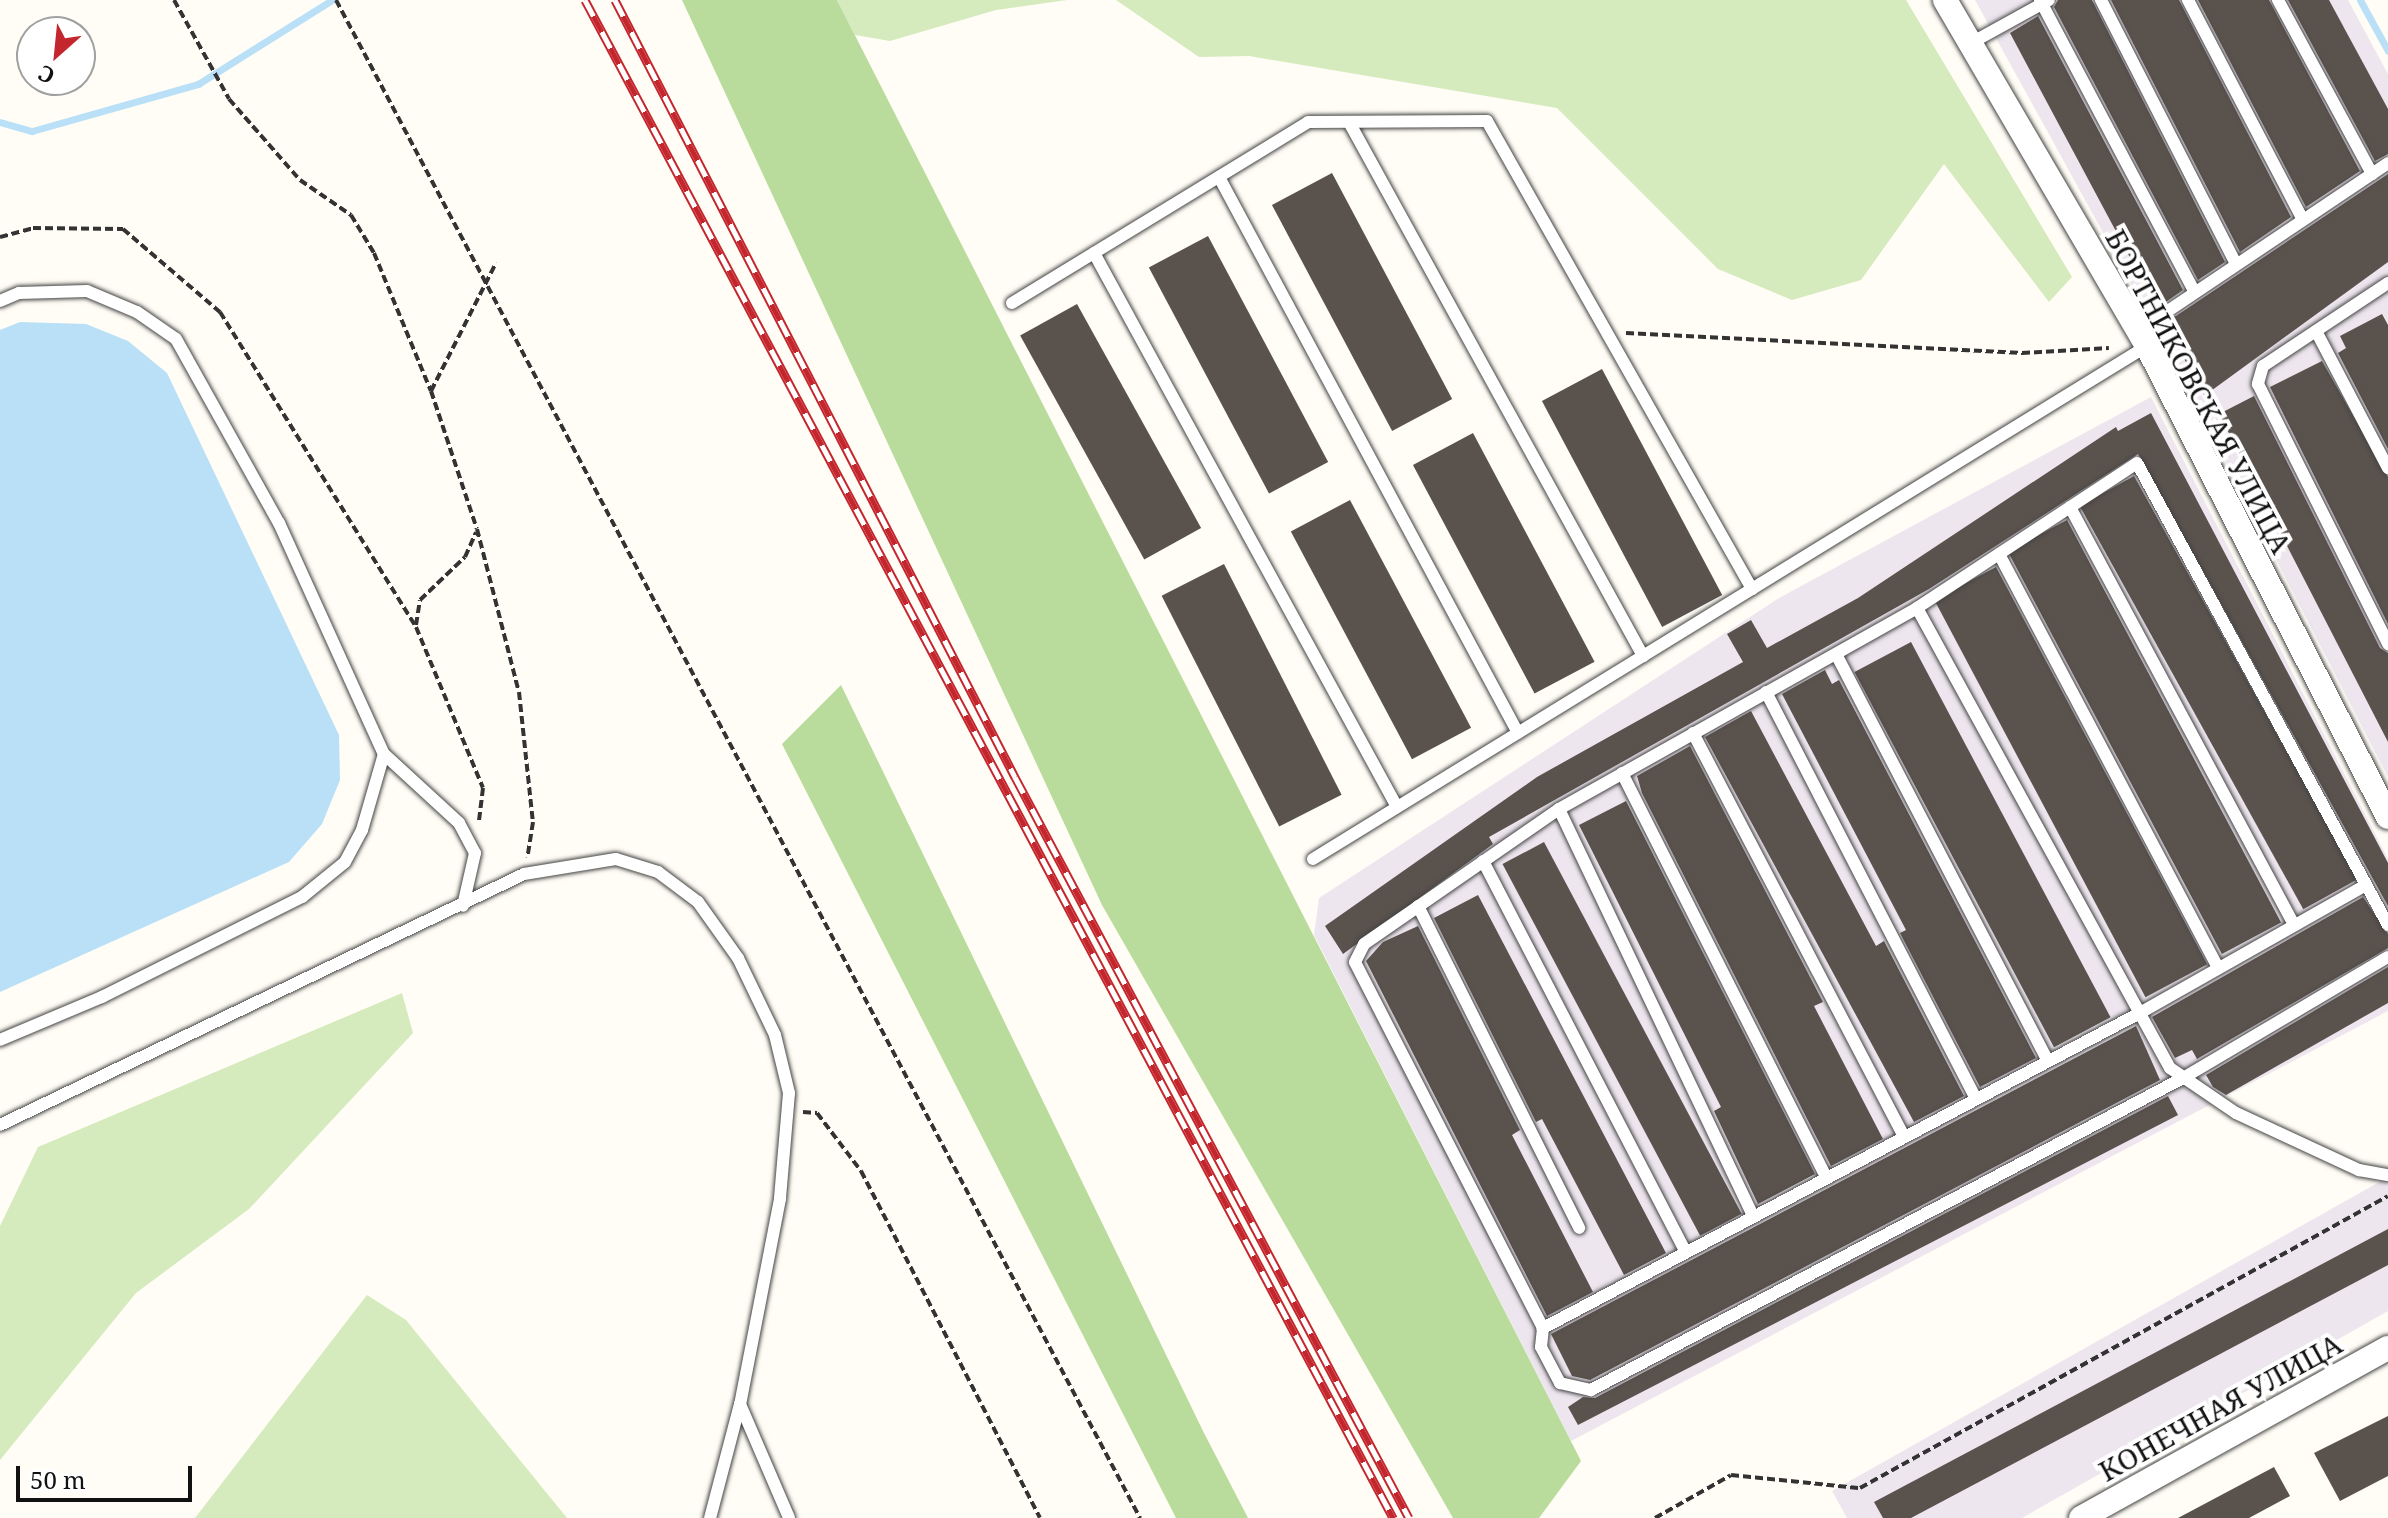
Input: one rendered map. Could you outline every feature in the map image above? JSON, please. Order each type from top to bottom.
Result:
[{"type":"street","name":"БОРТНИКОВСКАЯ УЛИЦА","points":[[1945,0],[2147,346],[2388,817]]},
{"type":"street","name":"КОНЕЧНАЯ УЛИЦА","points":[[2081,1518],[2388,1348]]},
{"type":"lane","points":[[2101,0],[2236,264]]},
{"type":"lane","points":[[2188,0],[2303,220]]},
{"type":"lane","points":[[2278,0],[2372,174]]},
{"type":"lane","points":[[1969,44],[2044,1],[2194,291]]},
{"type":"lane","points":[[1012,303],[1308,122],[1487,121],[1610,332],[1752,589]]},
{"type":"lane","points":[[1349,122],[1643,656]]},
{"type":"lane","points":[[2171,309],[2388,163]]},
{"type":"lane","points":[[1219,177],[1518,733]]},
{"type":"lane","points":[[1094,253],[1397,807]]},
{"type":"lane","points":[[2388,283],[2263,366],[2258,384],[2388,644]]},
{"type":"lane","points":[[0,301],[19,293],[87,291],[137,312],[176,339],[279,523],[384,754],[459,823],[475,853],[463,906]]},
{"type":"lane","points":[[2316,331],[2388,468]]},
{"type":"lane","points":[[1313,859],[2147,346]]},
{"type":"lane","points":[[2388,925],[2137,463],[1917,608],[1559,809],[1364,944],[1355,962],[1543,1328],[1541,1347],[1560,1383],[1591,1390],[2183,1078],[2388,957]]},
{"type":"lane","points":[[2070,507],[2294,925]]},
{"type":"lane","points":[[1999,554],[2218,968]]},
{"type":"lane","points":[[1917,608],[2136,1015],[2170,1068],[2236,1113],[2359,1170],[2388,1175]]},
{"type":"lane","points":[[1836,654],[2048,1061]]},
{"type":"lane","points":[[1766,692],[1976,1099]]},
{"type":"lane","points":[[1693,733],[1904,1137]]},
{"type":"lane","points":[[0,1040],[102,997],[302,897],[345,862],[362,830],[384,754]]},
{"type":"lane","points":[[1622,773],[1827,1178]]},
{"type":"lane","points":[[1559,809],[1754,1217]]},
{"type":"lane","points":[[0,1125],[463,906],[524,874],[616,859],[658,872],[698,902],[738,958],[775,1035],[788,1110],[780,1199],[740,1404],[710,1518]]},
{"type":"lane","points":[[1483,861],[1686,1253]]},
{"type":"lane","points":[[1543,1328],[2136,1015],[2366,885]]},
{"type":"lane","points":[[1418,906],[1579,1228]]},
{"type":"lane","points":[[740,1404],[789,1518]]},
{"type":"path","points":[[174,0],[229,99],[300,180],[351,215],[374,253],[431,391],[477,529],[519,692],[533,822],[524,874]]},
{"type":"path","points":[[336,0],[1140,1518]]},
{"type":"path","points":[[0,237],[33,228],[123,229],[168,263],[220,312],[416,627],[483,788],[475,853]]},
{"type":"path","points":[[431,391],[496,263]]},
{"type":"path","points":[[1610,332],[2022,353],[2147,346]]},
{"type":"path","points":[[416,627],[420,600],[465,557],[477,529]]},
{"type":"path","points":[[788,1110],[817,1113],[861,1171],[1040,1518]]},
{"type":"path","points":[[1655,1518],[1731,1475],[1860,1488],[2388,1196]]},
{"type":"shaded area","points":[[1975,0],[2348,0],[2388,74],[2388,777],[2177,367]]},
{"type":"shaded area","points":[[2151,397],[2388,859],[2388,1011],[1571,1441],[1314,935],[1319,898],[1779,598]]},
{"type":"shaded area","points":[[2388,1177],[2388,1311],[2022,1518],[1847,1518],[1832,1491]]},
{"type":"green space","points":[[682,0],[837,0],[1581,1461],[1539,1518],[1453,1518],[1102,905]]},
{"type":"green space","points":[[837,0],[1067,0],[996,10],[890,41],[855,35]]},
{"type":"green space","points":[[1116,0],[1906,0],[2072,277],[2049,302],[1944,164],[1861,280],[1792,300],[1718,269],[1557,108],[1249,56],[1199,57]]},
{"type":"green space","points":[[841,685],[1248,1518],[1176,1518],[782,744]]},
{"type":"green space","points":[[402,993],[413,1033],[249,1209],[136,1293],[0,1460],[0,1226],[38,1147]]},
{"type":"green space","points":[[367,1295],[406,1320],[567,1518],[195,1518]]},
{"type":"water","points":[[20,322],[86,324],[128,341],[167,373],[339,735],[340,780],[322,824],[289,862],[0,992],[0,330]]},
{"type":"building","points":[[2058,0],[2092,0],[2225,262],[2198,280],[2054,7]]},
{"type":"building","points":[[2111,0],[2179,0],[2291,217],[2240,252]]},
{"type":"building","points":[[2198,0],[2269,0],[2360,171],[2306,207]]},
{"type":"building","points":[[2288,0],[2329,0],[2388,109],[2388,154],[2375,161]]},
{"type":"building","points":[[2038,16],[2183,290],[2163,304],[2166,317],[2176,316],[2388,174],[2388,262],[2204,396],[2010,33]]},
{"type":"building","points":[[1332,173],[1452,399],[1392,431],[1272,205]]},
{"type":"building","points":[[1208,236],[1328,462],[1269,493],[1149,267]]},
{"type":"building","points":[[1077,304],[1201,528],[1144,559],[1020,336]]},
{"type":"building","points":[[2382,314],[2388,325],[2388,449],[2338,353],[2346,348],[2340,336]]},
{"type":"building","points":[[2322,361],[2388,477],[2388,624],[2270,387]]},
{"type":"building","points":[[1602,369],[1722,595],[1662,627],[1542,401]]},
{"type":"building","points":[[2254,396],[2380,648],[2388,653],[2388,742],[2219,414]]},
{"type":"building","points":[[2151,413],[2388,863],[2388,906],[2138,454],[1929,589],[1489,837],[1493,844],[1343,954],[1325,926],[1537,777],[1743,662],[1727,634],[1751,620],[1767,648],[1858,598],[2116,427],[2118,431]]},
{"type":"building","points":[[1473,433],[1595,662],[1535,694],[1413,465]]},
{"type":"building","points":[[2134,476],[2357,879],[2303,909],[2080,506]]},
{"type":"building","points":[[1350,500],[1471,728],[1412,759],[1291,531]]},
{"type":"building","points":[[2067,520],[2281,923],[2222,954],[2008,551]]},
{"type":"building","points":[[1224,564],[1342,795],[1279,827],[1162,596]]},
{"type":"building","points":[[1996,567],[2207,964],[2145,997],[1934,600]]},
{"type":"building","points":[[1911,642],[2111,1017],[2054,1047],[1854,672]]},
{"type":"building","points":[[1825,670],[1832,684],[1839,680],[2036,1058],[1980,1087],[1900,933],[1906,930],[1782,694]]},
{"type":"building","points":[[1751,711],[1876,946],[1884,941],[1964,1096],[1914,1122],[1705,737]]},
{"type":"building","points":[[1690,746],[1823,1002],[1814,1006],[1883,1139],[1831,1166],[1642,793],[1637,776]]},
{"type":"building","points":[[1626,801],[1815,1174],[1758,1204],[1714,1111],[1721,1107],[1579,825]]},
{"type":"building","points":[[1544,842],[1742,1214],[1700,1236],[1503,864]]},
{"type":"building","points":[[1478,895],[1666,1253],[1624,1275],[1542,1119],[1536,1122],[1434,918]]},
{"type":"building","points":[[2363,897],[2388,934],[2388,948],[2197,1059],[2192,1050],[2175,1058],[2152,1017]]},
{"type":"building","points":[[1418,926],[1520,1130],[1512,1135],[1593,1292],[1547,1316],[1366,961],[1383,942]]},
{"type":"building","points":[[2388,967],[2388,1003],[2226,1095],[2213,1087],[2206,1075]]},
{"type":"building","points":[[2136,1026],[2160,1080],[1590,1380],[1572,1376],[1551,1334]]},
{"type":"building","points":[[2168,1096],[2178,1115],[1578,1425],[1568,1407],[1583,1397],[1595,1398]]},
{"type":"building","points":[[2388,1229],[2388,1265],[1911,1518],[1883,1518],[1874,1502]]},
{"type":"building","points":[[2388,1416],[2388,1476],[2340,1501],[2314,1453]]},
{"type":"building","points":[[2274,1467],[2290,1496],[2249,1518],[2178,1518]]},
{"type":"waterway","points":[[0,122],[32,131],[198,84],[332,0]]},
{"type":"waterway","points":[[2360,0],[2388,51]]},
{"type":"railway","points":[[585,0],[1393,1518]]},
{"type":"railway","points":[[615,0],[1015,777],[1409,1518]]}]
